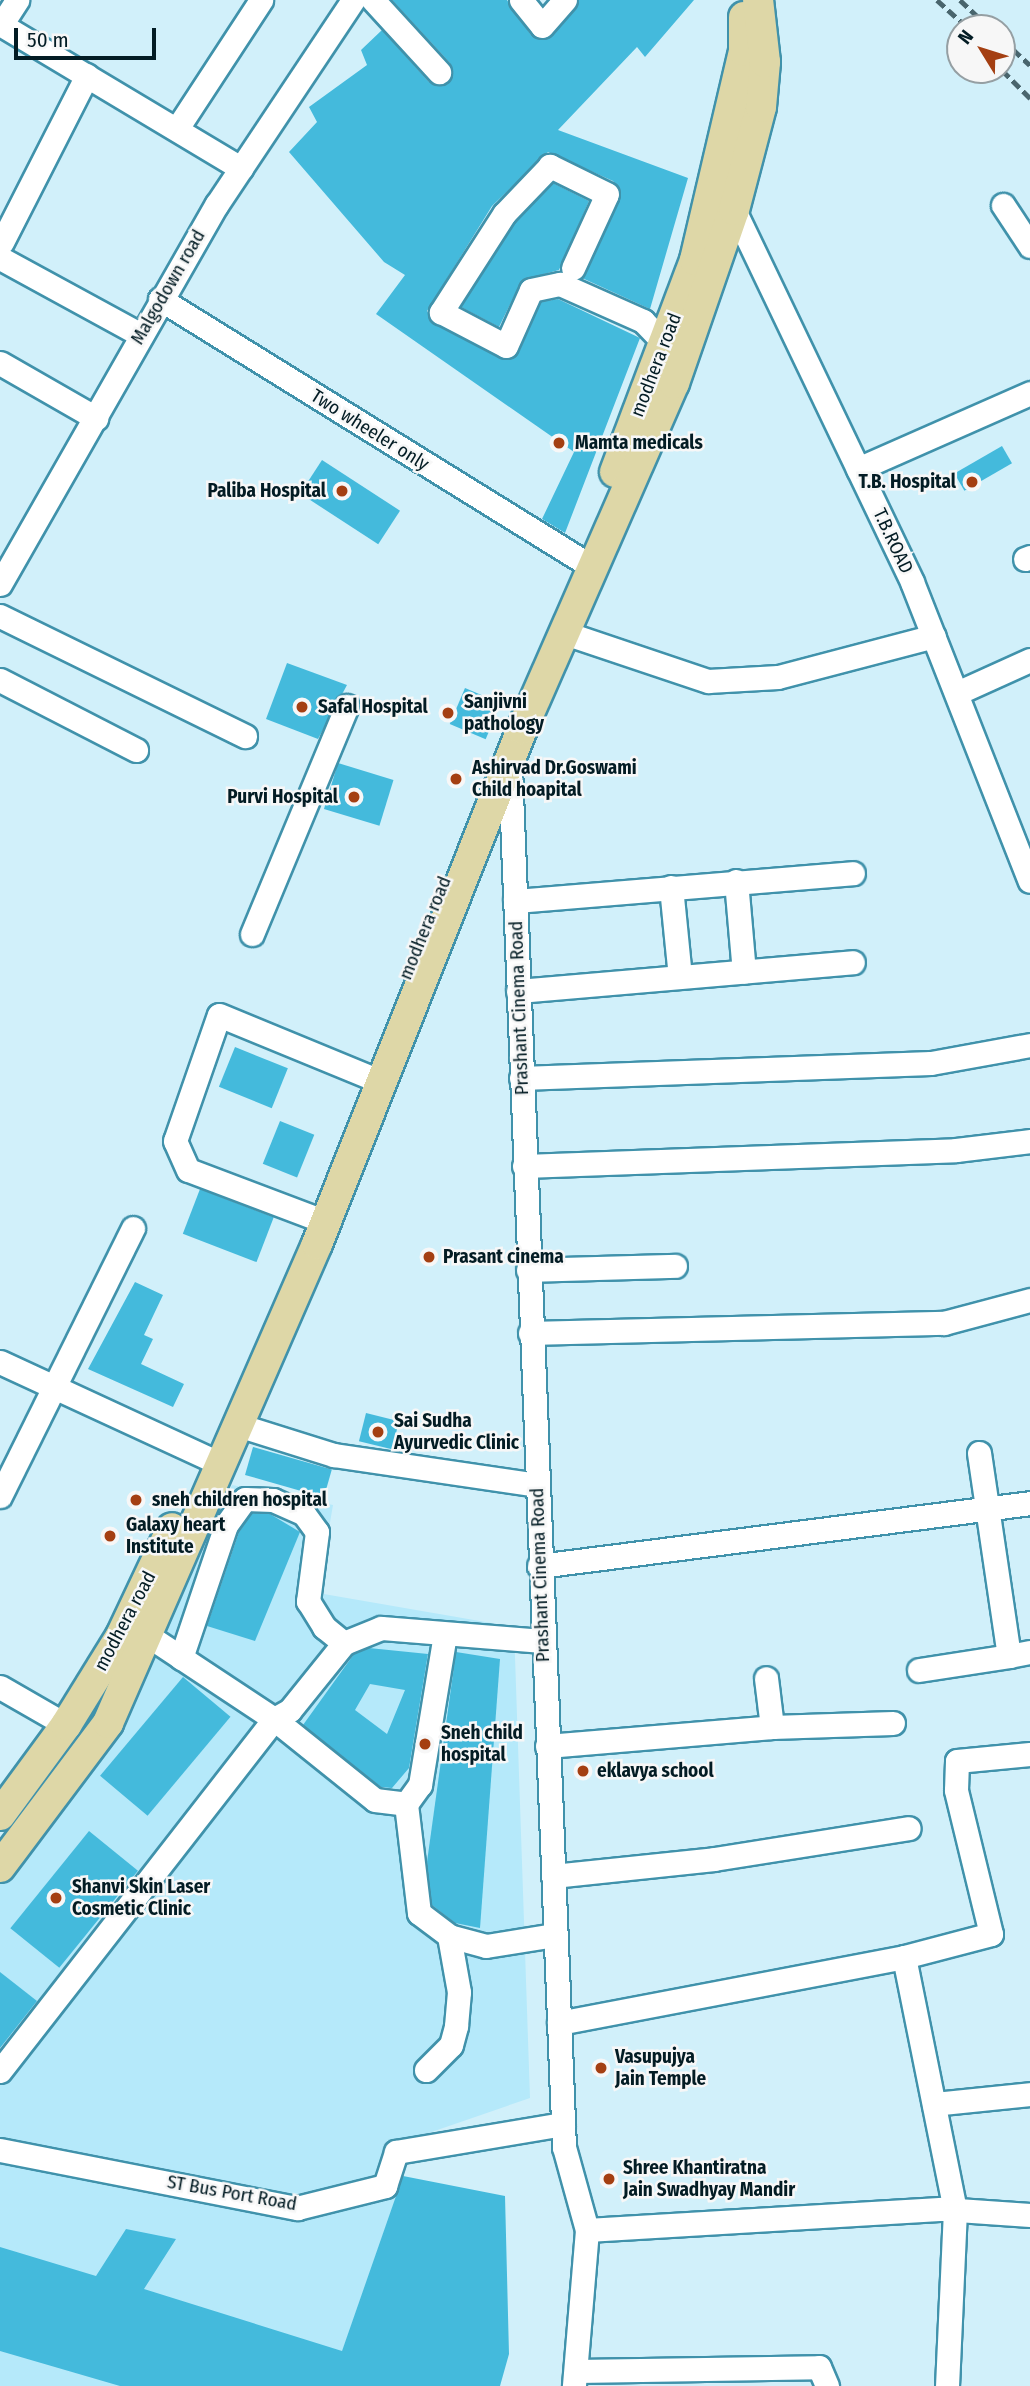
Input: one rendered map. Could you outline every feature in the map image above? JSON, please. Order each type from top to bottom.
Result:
[{"type":"main road","name":"modhera road","points":[[0,1815],[66,1725],[121,1636],[213,1461],[509,721],[581,560],[665,344],[695,260],[741,64],[744,0]]},
{"type":"main road","points":[[0,1867],[108,1723],[147,1635],[213,1461],[238,1425],[317,1244],[510,760],[674,383],[734,210],[761,107],[765,62],[758,0]]},
{"type":"street","points":[[17,0],[1,25],[178,127],[241,168]]},
{"type":"street","points":[[178,127],[261,0]]},
{"type":"street","name":"Malgodown road","points":[[0,584],[96,418],[160,299],[241,168],[353,0]]},
{"type":"street","points":[[373,0],[439,72]]},
{"type":"street","points":[[521,0],[542,26],[565,0]]},
{"type":"street","points":[[87,75],[1,250],[141,335]]},
{"type":"street","points":[[573,268],[607,194],[550,166],[503,214],[441,312],[506,346],[531,290],[560,284],[643,321],[665,344]]},
{"type":"street","points":[[1003,205],[1030,246]]},
{"type":"street","name":"T.B.ROAD","points":[[734,210],[858,469],[934,636],[1030,881]]},
{"type":"street","name":"Two wheeler only","points":[[160,299],[581,560]]},
{"type":"street","points":[[0,363],[96,418]]},
{"type":"street","points":[[858,469],[1030,393]]},
{"type":"street","points":[[0,617],[245,736]]},
{"type":"street","points":[[565,633],[708,681],[778,677],[934,636]]},
{"type":"street","points":[[957,693],[1030,660]]},
{"type":"street","points":[[0,680],[136,750]]},
{"type":"street","points":[[252,934],[347,706]]},
{"type":"street","name":"Prashant Cinema Road","points":[[510,760],[539,1566],[564,2147],[587,2230],[575,2378]]},
{"type":"street","points":[[515,901],[853,873]]},
{"type":"street","points":[[736,881],[744,972]]},
{"type":"street","points":[[671,887],[680,977]]},
{"type":"street","points":[[518,991],[853,962]]},
{"type":"street","points":[[310,1216],[188,1170],[183,1160],[175,1141],[219,1015],[367,1076]]},
{"type":"street","points":[[521,1079],[931,1063],[1030,1045]]},
{"type":"street","points":[[524,1166],[915,1152],[1030,1141]]},
{"type":"street","points":[[0,1496],[56,1388],[133,1228]]},
{"type":"street","points":[[528,1270],[675,1265]]},
{"type":"street","points":[[530,1333],[944,1324],[1030,1300]]},
{"type":"street","points":[[0,1362],[213,1461]]},
{"type":"street","points":[[238,1425],[334,1455],[536,1485]]},
{"type":"street","points":[[919,1670],[1020,1654],[987,1508],[979,1453]]},
{"type":"street","points":[[181,1658],[226,1525],[245,1499],[273,1500],[304,1514],[317,1532],[308,1601],[324,1627],[344,1643]]},
{"type":"street","points":[[539,1566],[1030,1503]]},
{"type":"street","points":[[0,2071],[274,1719],[290,1710],[344,1643],[381,1628],[543,1641]]},
{"type":"street","points":[[445,1634],[420,1785],[405,1804],[419,1913],[449,1936],[486,1946],[555,1935]]},
{"type":"street","points":[[147,1635],[274,1719],[375,1800],[405,1804]]},
{"type":"street","points":[[766,1678],[772,1727]]},
{"type":"street","points":[[0,1687],[66,1725]]},
{"type":"street","points":[[547,1746],[772,1727],[893,1723]]},
{"type":"street","points":[[559,2023],[904,1956],[991,1934],[956,1790],[957,1761],[1030,1754]]},
{"type":"street","points":[[553,1875],[714,1859],[909,1828]]},
{"type":"street","points":[[426,2070],[451,2045],[456,2026],[459,1992],[449,1936]]},
{"type":"street","points":[[904,1956],[955,2210],[947,2386]]},
{"type":"street","points":[[934,2104],[1030,2094]]},
{"type":"street","name":"ST Bus Port Road","points":[[0,2150],[297,2208],[385,2186],[396,2151],[563,2124]]},
{"type":"street","points":[[587,2230],[955,2210],[1030,2215]]},
{"type":"street","points":[[575,2378],[819,2367],[827,2386]]},
{"type":"shaded area","points":[[232,1485],[333,1505],[318,1593],[514,1627],[530,2098],[417,2137],[330,2386],[0,2386],[0,1884],[120,1725]]},
{"type":"building","points":[[392,0],[507,0],[531,35],[545,40],[579,0],[694,0],[645,57],[637,47],[558,130],[688,178],[650,309],[582,278],[621,192],[613,181],[548,152],[492,206],[427,311],[435,324],[506,360],[519,352],[541,302],[558,299],[640,338],[565,533],[542,519],[574,452],[376,314],[405,275],[384,262],[289,152],[317,122],[309,107],[367,65],[361,50],[382,30],[429,82],[449,82],[450,63]]},
{"type":"building","points":[[553,183],[589,201],[559,270],[522,280],[499,327],[461,307],[515,223]]},
{"type":"building","points":[[1002,446],[1012,463],[964,491],[954,474]]},
{"type":"building","points":[[322,460],[400,511],[378,544],[300,494]]},
{"type":"building","points":[[287,663],[347,685],[318,739],[266,719]]},
{"type":"building","points":[[465,688],[501,703],[486,739],[450,724]]},
{"type":"building","points":[[338,763],[393,780],[379,826],[324,809]]},
{"type":"building","points":[[235,1047],[288,1068],[272,1108],[219,1087]]},
{"type":"building","points":[[280,1121],[314,1135],[297,1178],[263,1164]]},
{"type":"building","points":[[200,1189],[274,1217],[257,1262],[183,1234]]},
{"type":"building","points":[[135,1282],[163,1295],[144,1335],[153,1339],[141,1364],[184,1384],[173,1407],[88,1369]]},
{"type":"building","points":[[366,1413],[399,1421],[392,1449],[359,1441]]},
{"type":"building","points":[[253,1447],[332,1470],[324,1497],[245,1475]]},
{"type":"building","points":[[252,1513],[270,1514],[300,1532],[255,1641],[207,1626],[239,1532]]},
{"type":"building","points":[[369,1648],[428,1654],[409,1768],[392,1788],[381,1787],[303,1725],[354,1654]],"holes":[[[370,1684],[405,1690],[387,1734],[355,1710]]]},
{"type":"building","points":[[456,1652],[500,1659],[480,1928],[455,1923],[432,1905],[427,1862]]},
{"type":"building","points":[[183,1677],[230,1717],[148,1816],[100,1776]]},
{"type":"building","points":[[89,1831],[138,1871],[59,1968],[10,1928]]},
{"type":"building","points":[[0,1972],[37,2001],[0,2048]]},
{"type":"building","points":[[403,2176],[505,2196],[509,2354],[500,2386],[120,2386],[0,2351],[0,2247],[96,2276],[126,2229],[176,2239],[144,2289],[342,2351]]},
{"type":"railway","points":[[937,0],[952,14]]},
{"type":"railway","points":[[960,0],[975,14]]},
{"type":"railway","points":[[1016,52],[1030,65]]},
{"type":"railway","points":[[1016,84],[1030,98]]},
{"type":"place","name":"Mamta medicals","points":[[559,443]]},
{"type":"place","name":"T.B. Hospital","points":[[972,482]]},
{"type":"place","name":"Paliba Hospital","points":[[342,491]]},
{"type":"place","name":"Safal Hospital","points":[[302,707]]},
{"type":"place","name":"Sanjivni pathology","points":[[448,713]]},
{"type":"place","name":"Ashirvad Dr.Goswami Child hoapital","points":[[456,779]]},
{"type":"place","name":"Purvi Hospital","points":[[354,797]]},
{"type":"place","name":"Prasant cinema","points":[[429,1257]]},
{"type":"place","name":"Sai Sudha Ayurvedic Clinic","points":[[378,1432]]},
{"type":"place","name":"sneh children hospital","points":[[136,1500]]},
{"type":"place","name":"Galaxy heart Institute","points":[[110,1536]]},
{"type":"place","name":"Sneh child hospital","points":[[425,1744]]},
{"type":"place","name":"eklavya school","points":[[583,1771]]},
{"type":"place","name":"Shanvi Skin Laser Cosmetic Clinic","points":[[56,1898]]},
{"type":"place","name":"Vasupujya Jain Temple","points":[[601,2068]]},
{"type":"place","name":"Shree Khantiratna Jain Swadhyay Mandir","points":[[609,2179]]}]
